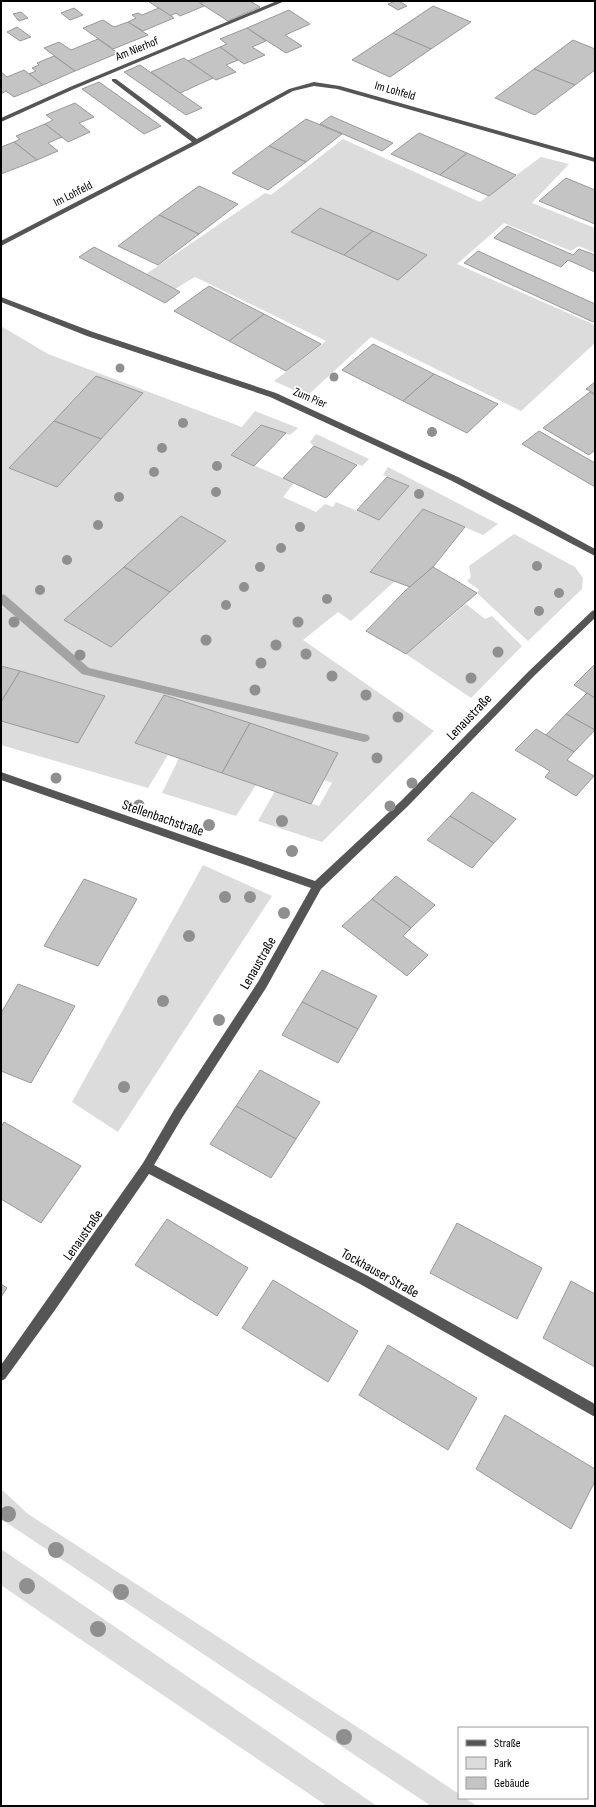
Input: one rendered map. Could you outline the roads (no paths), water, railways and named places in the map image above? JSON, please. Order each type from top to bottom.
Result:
[{"type":"street","name":"Am Nierhof","points":[[1,120],[72,88],[282,1]]},
{"type":"street","points":[[114,80],[197,142]]},
{"type":"street","name":"Im Lohfeld","points":[[1,244],[197,142],[291,90],[314,84],[338,87],[558,148],[595,160]]},
{"type":"street","name":"Zum Pier","points":[[1,299],[90,334],[273,395],[468,486],[524,514],[595,553]]},
{"type":"street","name":"Lenaustraße","points":[[1,1375],[51,1306],[147,1167],[178,1114],[262,985],[316,886],[405,803],[532,673],[595,613]]},
{"type":"street","name":"Stellenbachstraße","points":[[1,776],[316,886]]},
{"type":"street","name":"Tockhauser Straße","points":[[147,1167],[364,1280],[595,1411]]},
{"type":"waterway","points":[[1,598],[86,671],[364,738]]}]
